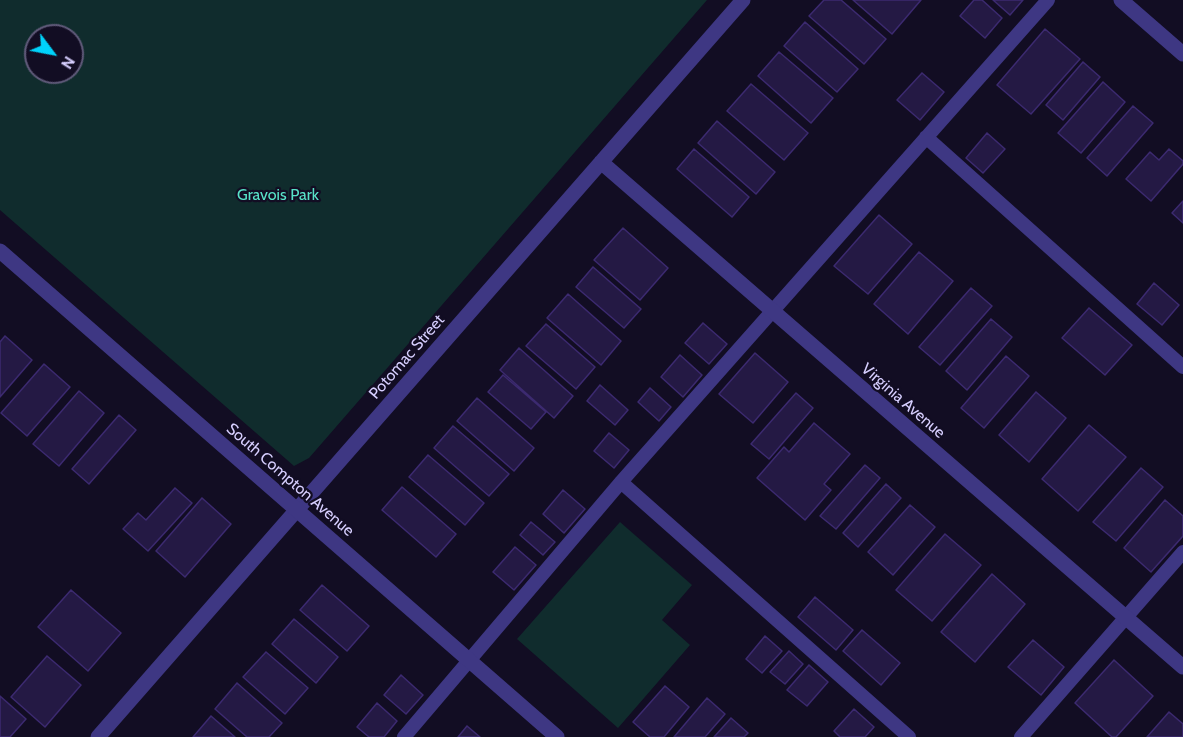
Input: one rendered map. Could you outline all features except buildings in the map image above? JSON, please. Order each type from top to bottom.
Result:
[{"type":"street","name":"Potomac Street","points":[[98,737],[743,0]]},
{"type":"street","points":[[1121,0],[1183,54]]},
{"type":"street","name":"Virginia Avenue","points":[[600,162],[1183,667]]},
{"type":"street","name":"South Compton Avenue","points":[[0,250],[557,737]]},
{"type":"lane","points":[[404,737],[621,482],[1048,0]]},
{"type":"lane","points":[[926,137],[1183,367]]},
{"type":"lane","points":[[621,482],[909,737]]},
{"type":"lane","points":[[1021,737],[1183,552]]},
{"type":"green space","name":"Gravois Park","points":[[0,0],[707,0],[309,458],[294,466],[0,210]]},
{"type":"green space","points":[[620,522],[692,585],[662,620],[690,645],[618,728],[517,639]]}]
